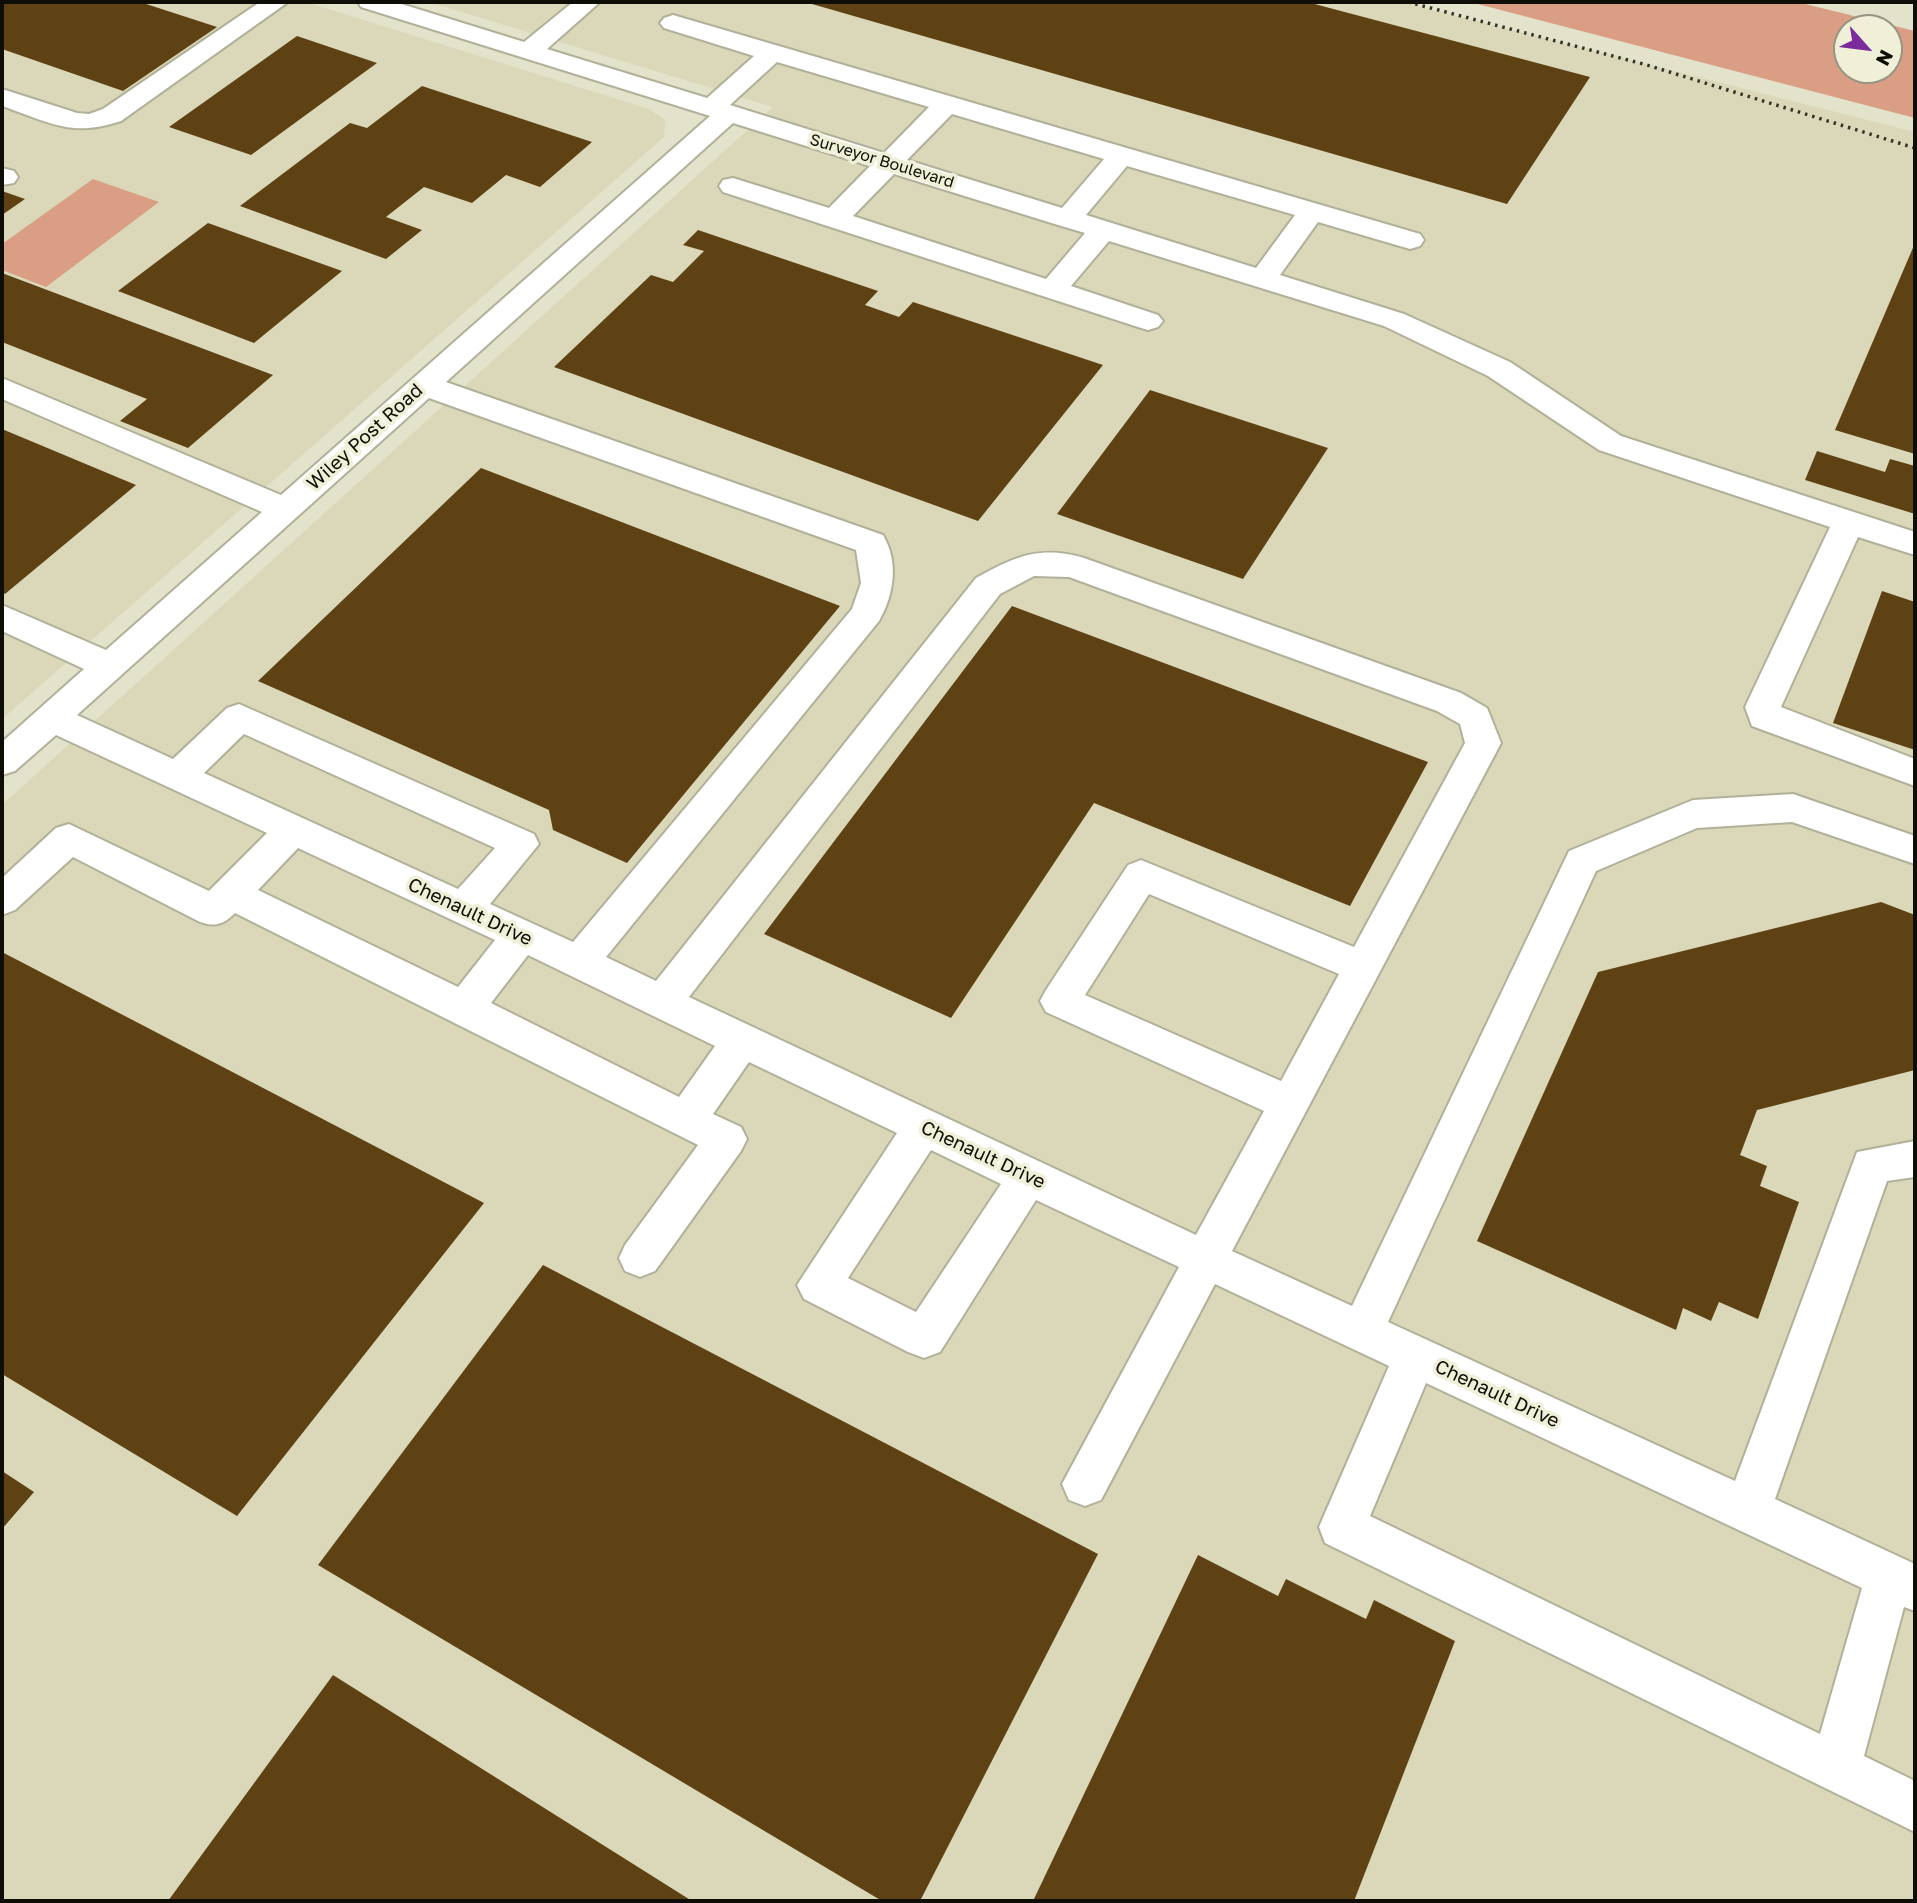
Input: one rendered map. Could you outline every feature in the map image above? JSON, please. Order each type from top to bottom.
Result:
[{"type":"street","points":[[237,2],[270,6]]},
{"type":"street","name":"Surveyor Boulevard","points":[[370,2],[1394,320],[1499,369],[1610,443],[1915,544]]},
{"type":"street","points":[[528,51],[575,4]]},
{"type":"street","points":[[2,97],[74,121],[91,122],[112,115],[270,6]]},
{"type":"street","points":[[673,23],[1410,240]]},
{"type":"street","name":"Wiley Post Road","points":[[2,762],[423,385],[720,111],[772,52]]},
{"type":"street","points":[[834,219],[947,104]]},
{"type":"street","points":[[1068,219],[1121,156]]},
{"type":"street","points":[[733,186],[1148,321]]},
{"type":"street","points":[[1262,279],[1311,212]]},
{"type":"street","points":[[1052,290],[1104,229]]},
{"type":"street","points":[[423,385],[871,543],[877,583],[867,613],[579,962]]},
{"type":"street","points":[[2,388],[284,509]]},
{"type":"street","points":[[1848,523],[1763,707],[1764,717],[1775,724],[1915,773]]},
{"type":"street","points":[[662,1002],[988,586],[1029,564],[1072,566],[1450,702],[1475,717],[1483,743],[1085,1484]]},
{"type":"street","points":[[2,617],[110,666]]},
{"type":"street","points":[[177,777],[239,717],[521,844],[463,909]]},
{"type":"street","name":"Chenault Drive","points":[[52,718],[579,962],[1028,1177],[1902,1581]]},
{"type":"street","points":[[1362,1331],[1583,861],[1693,814],[1793,807],[1915,850]]},
{"type":"street","points":[[2,900],[69,838],[213,911],[294,830]]},
{"type":"street","points":[[1291,1104],[1060,1001],[1141,874],[1364,968]]},
{"type":"street","points":[[230,893],[726,1139],[640,1258]]},
{"type":"street","points":[[464,1008],[521,936]]},
{"type":"street","points":[[686,1120],[741,1041]]},
{"type":"street","points":[[925,1127],[820,1285],[923,1338],[1028,1177]]},
{"type":"street","points":[[1748,1509],[1872,1165],[1915,1159]]},
{"type":"street","points":[[1416,1356],[1342,1527],[1915,1808]]},
{"type":"street","points":[[1835,1769],[1902,1581]]},
{"type":"shaded area","points":[[2,2],[306,2],[649,109],[665,120],[664,137],[2,719]]},
{"type":"shaded area","points":[[429,2],[1401,2],[1915,132],[1915,1901],[2,1901],[2,805],[773,107]]},
{"type":"shaded area","points":[[1470,2],[1797,2],[1846,14],[1833,14],[1833,84],[1903,84],[1903,28],[1915,31],[1915,118]]},
{"type":"shaded area","points":[[93,179],[159,202],[46,287],[2,270],[2,244]]},
{"type":"building","points":[[2,2],[140,2],[217,27],[123,91],[2,49]]},
{"type":"building","points":[[805,2],[1307,2],[1590,77],[1507,204]]},
{"type":"building","points":[[297,36],[377,63],[251,155],[169,127]]},
{"type":"building","points":[[422,86],[592,142],[540,187],[506,175],[472,203],[424,187],[386,217],[422,230],[386,259],[240,206],[350,123],[367,128]]},
{"type":"building","points":[[2,191],[25,199],[2,215]]},
{"type":"building","points":[[208,223],[342,271],[254,343],[118,291]]},
{"type":"building","points":[[698,230],[878,291],[865,305],[899,317],[913,302],[1103,365],[978,521],[554,367],[651,275],[673,282],[704,251],[683,245]]},
{"type":"building","points":[[1915,243],[1915,454],[1835,430]]},
{"type":"building","points":[[2,273],[273,375],[188,448],[120,421],[147,399],[2,342]]},
{"type":"building","points":[[1150,390],[1328,448],[1243,579],[1057,514]]},
{"type":"building","points":[[2,429],[136,485],[5,594],[2,592]]},
{"type":"building","points":[[1817,451],[1885,472],[1890,459],[1915,466],[1915,514],[1805,480]]},
{"type":"building","points":[[481,468],[840,606],[627,863],[553,830],[549,810],[258,681]]},
{"type":"building","points":[[1882,591],[1915,602],[1915,750],[1833,723]]},
{"type":"building","points":[[1012,606],[1428,762],[1350,906],[1094,803],[951,1018],[764,934]]},
{"type":"building","points":[[1881,902],[1915,915],[1915,1070],[1757,1110],[1740,1155],[1767,1166],[1760,1186],[1799,1202],[1758,1319],[1719,1302],[1711,1321],[1683,1308],[1676,1330],[1477,1241],[1598,972]]},
{"type":"building","points":[[2,952],[484,1203],[237,1516],[2,1374]]},
{"type":"building","points":[[543,1265],[1098,1554],[920,1901],[882,1901],[318,1565]]},
{"type":"building","points":[[2,1471],[34,1492],[2,1529]]},
{"type":"building","points":[[1198,1555],[1278,1596],[1286,1579],[1366,1619],[1374,1600],[1455,1641],[1354,1901],[1033,1901]]},
{"type":"building","points":[[333,1675],[692,1901],[168,1901]]},
{"type":"railway","points":[[1408,2],[1647,65],[1915,148]]}]
